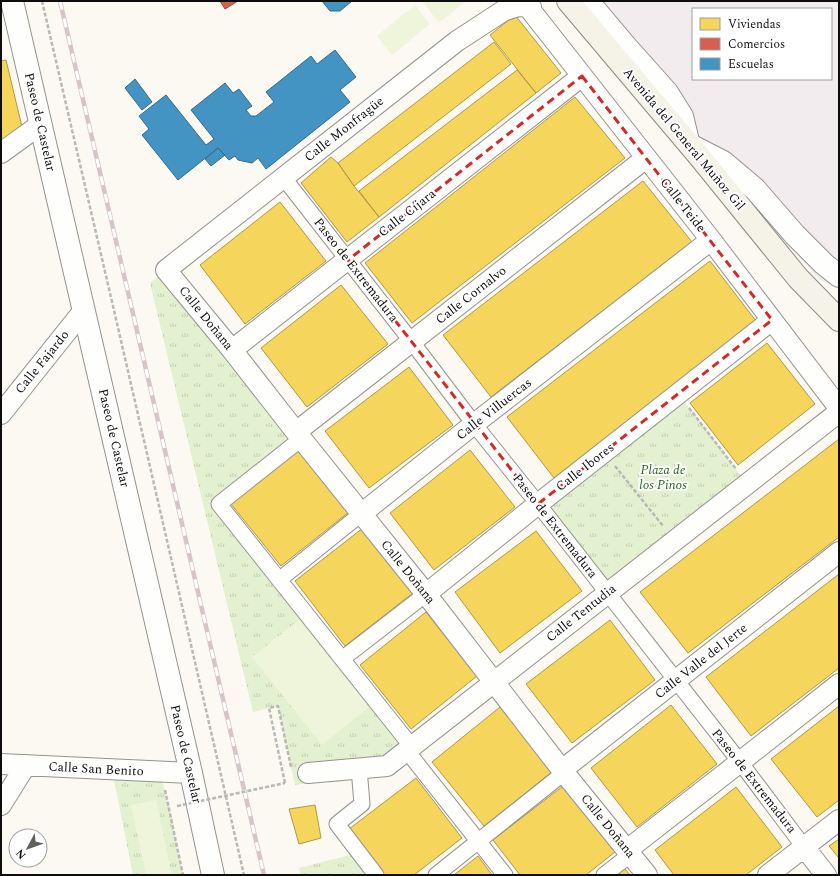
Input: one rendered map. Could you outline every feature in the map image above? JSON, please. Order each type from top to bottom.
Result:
[{"type":"main road","name":"Avenida del General Muñoz Gil","points":[[568,1],[690,145],[798,278]]},
{"type":"main road","points":[[798,278],[828,299],[839,304]]},
{"type":"main road","points":[[798,278],[839,320]]},
{"type":"street","name":"Paseo de Castelar","points":[[12,1],[214,875]]},
{"type":"street","points":[[589,1],[626,46],[668,92],[683,116],[690,145],[723,162],[755,189],[795,235],[824,264],[839,276]]},
{"type":"street","name":"Calle Teide","points":[[530,4],[532,12],[711,240],[839,408]]},
{"type":"street","name":"Calle Monfragüe","points":[[166,270],[457,41],[503,10],[530,4]]},
{"type":"street","name":"Calle Cíjara","points":[[232,350],[582,76]]},
{"type":"street","points":[[1,152],[41,124]]},
{"type":"street","name":"Calle Cornalvo","points":[[299,436],[412,342],[646,158]]},
{"type":"street","name":"Paseo de Extremadura","points":[[283,177],[474,424],[740,762],[826,875]]},
{"type":"street","name":"Calle Villuercas","points":[[279,580],[474,424],[711,240]]},
{"type":"street","name":"Calle Doñana","points":[[166,270],[232,350],[426,594],[647,875]]},
{"type":"street","name":"Calle Fajardo","points":[[1,414],[84,310]]},
{"type":"street","name":"Calle Ibores","points":[[342,659],[772,320]]},
{"type":"street","name":"Calle Tentudia","points":[[300,771],[387,766],[839,412]]},
{"type":"street","points":[[299,436],[219,504],[342,659],[505,875]]},
{"type":"street","name":"Calle Valle del Jerte","points":[[564,771],[839,552]]},
{"type":"street","points":[[604,875],[629,852],[839,684]]},
{"type":"street","name":"Calle San Benito","points":[[1,764],[191,773]]},
{"type":"street","points":[[1,805],[26,765]]},
{"type":"street","points":[[359,768],[362,804],[337,824],[376,875]]},
{"type":"street","points":[[436,875],[564,771]]},
{"type":"street","points":[[768,875],[839,820]]},
{"type":"path","points":[[42,1],[244,875]]},
{"type":"path","points":[[678,393],[747,484]]},
{"type":"path","points":[[603,452],[674,541]]},
{"type":"path","points":[[177,806],[285,783],[269,708],[278,706],[300,771]]},
{"type":"path","points":[[160,772],[183,875]]},
{"type":"highlighted area","points":[[582,76],[772,320],[538,504],[348,260]]},
{"type":"shaded area","points":[[580,1],[839,1],[839,288],[821,281],[723,173]]},
{"type":"green space","points":[[422,1],[466,1],[439,23]]},
{"type":"green space","points":[[415,5],[430,24],[392,55],[377,36]]},
{"type":"green space","points":[[166,270],[301,439],[219,504],[412,747],[308,783],[295,785],[278,706],[253,712],[150,283]]},
{"type":"green space","name":"Plaza de los Pinos","points":[[678,393],[747,484],[608,593],[538,504]]},
{"type":"green space","points":[[299,620],[369,707],[322,745],[252,657]]},
{"type":"green space","points":[[112,770],[160,772],[183,875],[133,875]]},
{"type":"green space","points":[[156,800],[172,875],[146,875],[131,805]]},
{"type":"green space","points":[[358,851],[376,875],[301,875],[299,868],[350,855]]},
{"type":"building: Viviendas","points":[[515,15],[561,73],[536,93],[490,35]]},
{"type":"building: Viviendas","points":[[494,42],[511,64],[354,186],[338,163]]},
{"type":"building: Viviendas","points":[[6,60],[23,131],[1,146],[1,61]]},
{"type":"building: Viviendas","points":[[517,70],[536,93],[379,217],[359,191]]},
{"type":"building: Viviendas","points":[[575,97],[625,158],[412,323],[365,263]]},
{"type":"building: Viviendas","points":[[331,157],[338,163],[379,217],[347,242],[301,183]]},
{"type":"building: Viviendas","points":[[643,181],[692,242],[491,397],[443,335]]},
{"type":"building: Viviendas","points":[[280,202],[326,261],[245,324],[200,265]]},
{"type":"building: Viviendas","points":[[710,261],[756,321],[554,478],[507,417]]},
{"type":"building: Viviendas","points":[[341,285],[388,344],[307,407],[261,348]]},
{"type":"building: Viviendas","points":[[767,343],[815,404],[738,465],[690,403]]},
{"type":"building: Viviendas","points":[[409,367],[453,425],[369,488],[325,431]]},
{"type":"building: Viviendas","points":[[839,439],[839,537],[688,653],[640,592]]},
{"type":"building: Viviendas","points":[[300,449],[349,512],[281,566],[231,504]]},
{"type":"building: Viviendas","points":[[470,450],[515,507],[434,570],[390,513]]},
{"type":"building: Viviendas","points":[[363,528],[413,593],[345,646],[295,581]]},
{"type":"building: Viviendas","points":[[536,531],[582,591],[500,653],[455,592]]},
{"type":"building: Viviendas","points":[[839,574],[839,668],[751,736],[706,677]]},
{"type":"building: Viviendas","points":[[426,612],[477,676],[411,729],[360,665]]},
{"type":"building: Viviendas","points":[[610,620],[655,680],[572,743],[526,684]]},
{"type":"building: Viviendas","points":[[671,705],[717,764],[637,827],[591,768]]},
{"type":"building: Viviendas","points":[[839,706],[839,800],[817,817],[771,759]]},
{"type":"building: Viviendas","points":[[500,707],[552,772],[484,826],[432,762]]},
{"type":"building: Viviendas","points":[[416,778],[462,838],[414,875],[384,875],[349,829]]},
{"type":"building: Viviendas","points":[[563,786],[615,852],[586,875],[520,875],[493,840]]},
{"type":"building: Viviendas","points":[[736,787],[782,847],[746,875],[674,875],[655,850]]},
{"type":"building: Viviendas","points":[[315,805],[321,838],[299,844],[289,809]]},
{"type":"building: Viviendas","points":[[839,839],[839,858],[829,846]]},
{"type":"building: Viviendas","points":[[478,856],[492,875],[454,875]]},
{"type":"building: Viviendas","points":[[624,868],[630,875],[616,875]]},
{"type":"building: Comercios","points":[[220,1],[238,1],[225,9]]},
{"type":"building: Escuelas","points":[[322,1],[352,1],[340,11],[330,11]]},
{"type":"building: Escuelas","points":[[335,50],[356,77],[340,90],[350,102],[266,169],[258,158],[252,163],[238,160],[235,156],[229,160],[218,148],[178,180],[142,135],[149,129],[139,116],[166,95],[206,145],[214,139],[191,110],[225,83],[233,93],[239,89],[252,106],[246,110],[251,116],[256,116],[274,102],[266,92],[311,56],[317,64]]},
{"type":"building: Escuelas","points":[[135,79],[152,102],[142,110],[125,88]]},
{"type":"building: Escuelas","points":[[218,148],[225,155],[211,166],[205,159]]},
{"type":"railway","points":[[60,1],[264,875]]}]
